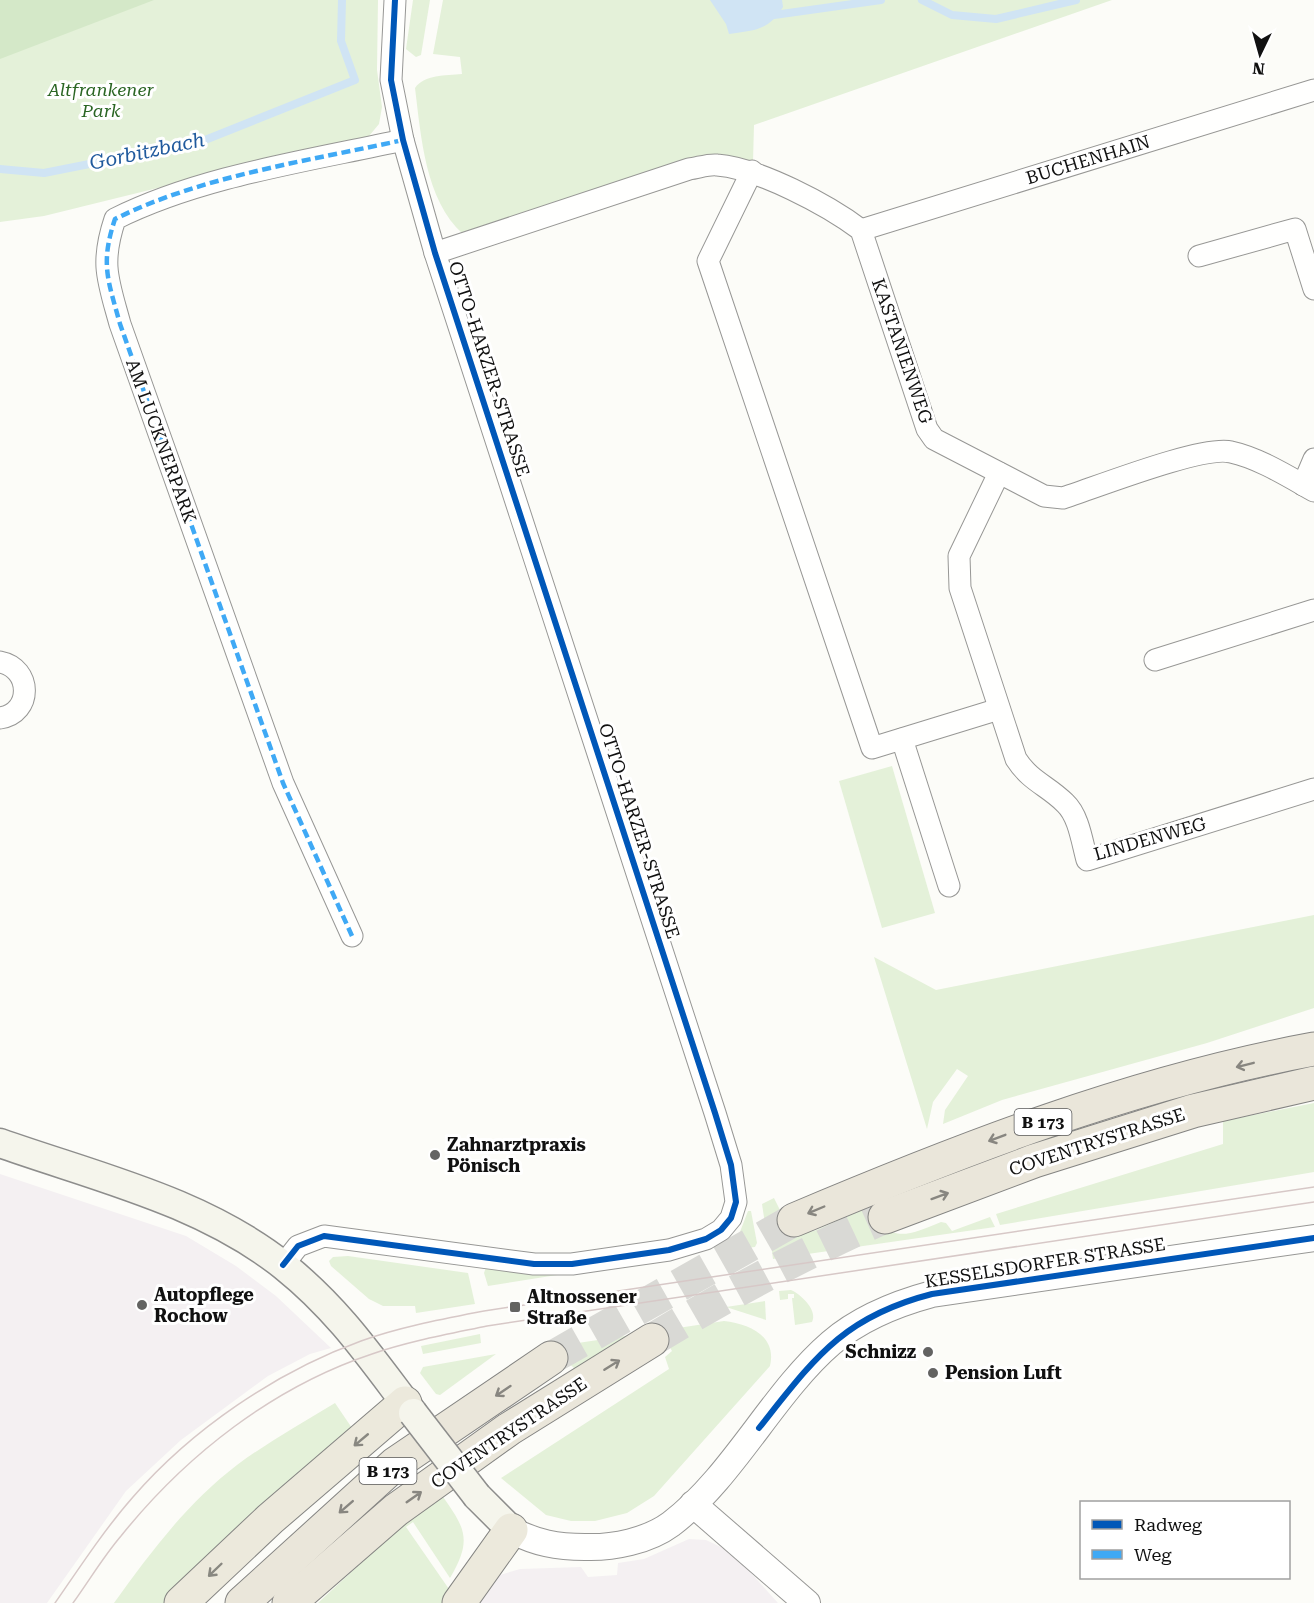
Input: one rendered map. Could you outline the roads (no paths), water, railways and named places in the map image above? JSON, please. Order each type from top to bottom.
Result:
[{"type":"highway","name":"B 173","points":[[794,1220],[1015,1131],[1192,1078],[1314,1049]]},
{"type":"highway","name":"COVENTRYSTRASSE","points":[[885,1217],[1034,1161],[1193,1111],[1314,1083]]},
{"type":"highway","name":"COVENTRYSTRASSE","points":[[289,1603],[396,1510],[509,1429],[652,1340]]},
{"type":"highway","name":"B 173","points":[[242,1603],[395,1464],[551,1358]]},
{"type":"main road","name":"KESSELSDORFER STRASSE","points":[[0,1143],[161,1197],[206,1217],[283,1265],[333,1311],[361,1341],[477,1496],[511,1530]]},
{"type":"main road","points":[[181,1603],[270,1519],[409,1408]]},
{"type":"main road","points":[[459,1603],[511,1530]]},
{"type":"street","name":"OTTO-HARZER-STRASSE","points":[[283,1265],[298,1246],[324,1236],[534,1264],[572,1264],[669,1250],[706,1239],[721,1230],[731,1218],[736,1202],[731,1166],[715,1113],[435,253],[403,140],[390,70],[395,0]]},
{"type":"street","name":"BUCHENHAIN","points":[[861,230],[1314,90]]},
{"type":"street","name":"AM LUCKNERPARK","points":[[352,936],[283,783],[120,324],[105,272],[106,245],[115,219],[150,202],[191,188],[403,140]]},
{"type":"street","points":[[435,253],[689,170],[715,164],[752,171],[844,218],[861,230]]},
{"type":"street","points":[[752,171],[708,261],[872,748],[999,710]]},
{"type":"street","points":[[1199,256],[1295,229],[1314,289]]},
{"type":"street","name":"KASTANIENWEG","points":[[861,230],[927,429],[934,439],[1044,496],[1064,498],[1204,452],[1229,451],[1308,488]]},
{"type":"street","points":[[1308,488],[1314,459]]},
{"type":"street","name":"LINDENWEG","points":[[999,473],[959,556],[960,588],[1016,759],[1027,775],[1065,803],[1073,813],[1088,860],[1314,789]]},
{"type":"street","points":[[1155,660],[1314,610]]},
{"type":"street","points":[[0,662],[12,665],[19,672],[26,691],[19,708],[12,714],[0,718]]},
{"type":"street","points":[[902,739],[949,886]]},
{"type":"street","name":"KESSELSDORFER STRASSE","points":[[511,1530],[532,1541],[551,1546],[598,1548],[648,1536],[670,1525],[693,1504],[804,1371],[830,1344],[859,1322],[876,1313],[932,1294],[1314,1238]]},
{"type":"street","points":[[693,1504],[807,1603]]},
{"type":"water","points":[[710,0],[782,0],[783,7],[772,21],[760,28],[729,34],[726,24]]},
{"type":"waterway","name":"Gorbitzbach","points":[[0,169],[44,173],[200,142],[355,80],[341,41],[342,0]]},
{"type":"waterway","points":[[767,16],[881,0]]},
{"type":"waterway","points":[[922,0],[952,15],[996,19],[1076,0]]},
{"type":"tunnel","points":[[652,1340],[767,1275],[885,1217]]},
{"type":"tunnel","points":[[551,1358],[794,1220]]},
{"type":"tram line","points":[[55,1603],[122,1510],[156,1472],[182,1448],[237,1405],[267,1386],[329,1354],[376,1336],[484,1311],[1314,1187]]},
{"type":"tram line","points":[[73,1603],[108,1552],[146,1506],[203,1452],[234,1427],[300,1385],[335,1368],[386,1349],[487,1326],[1314,1202]]},
{"type":"place","name":"Zahnarztpraxis Pönisch","points":[[435,1155]]},
{"type":"place","name":"Autopflege Rochow","points":[[142,1305]]},
{"type":"place","name":"Altnossener Straße","points":[[515,1307]]},
{"type":"place","name":"Schnizz","points":[[928,1352]]},
{"type":"place","name":"Pension Luft","points":[[933,1373]]},
{"type":"park label","name":"Altfrankener Park","points":[[101,100]]}]
